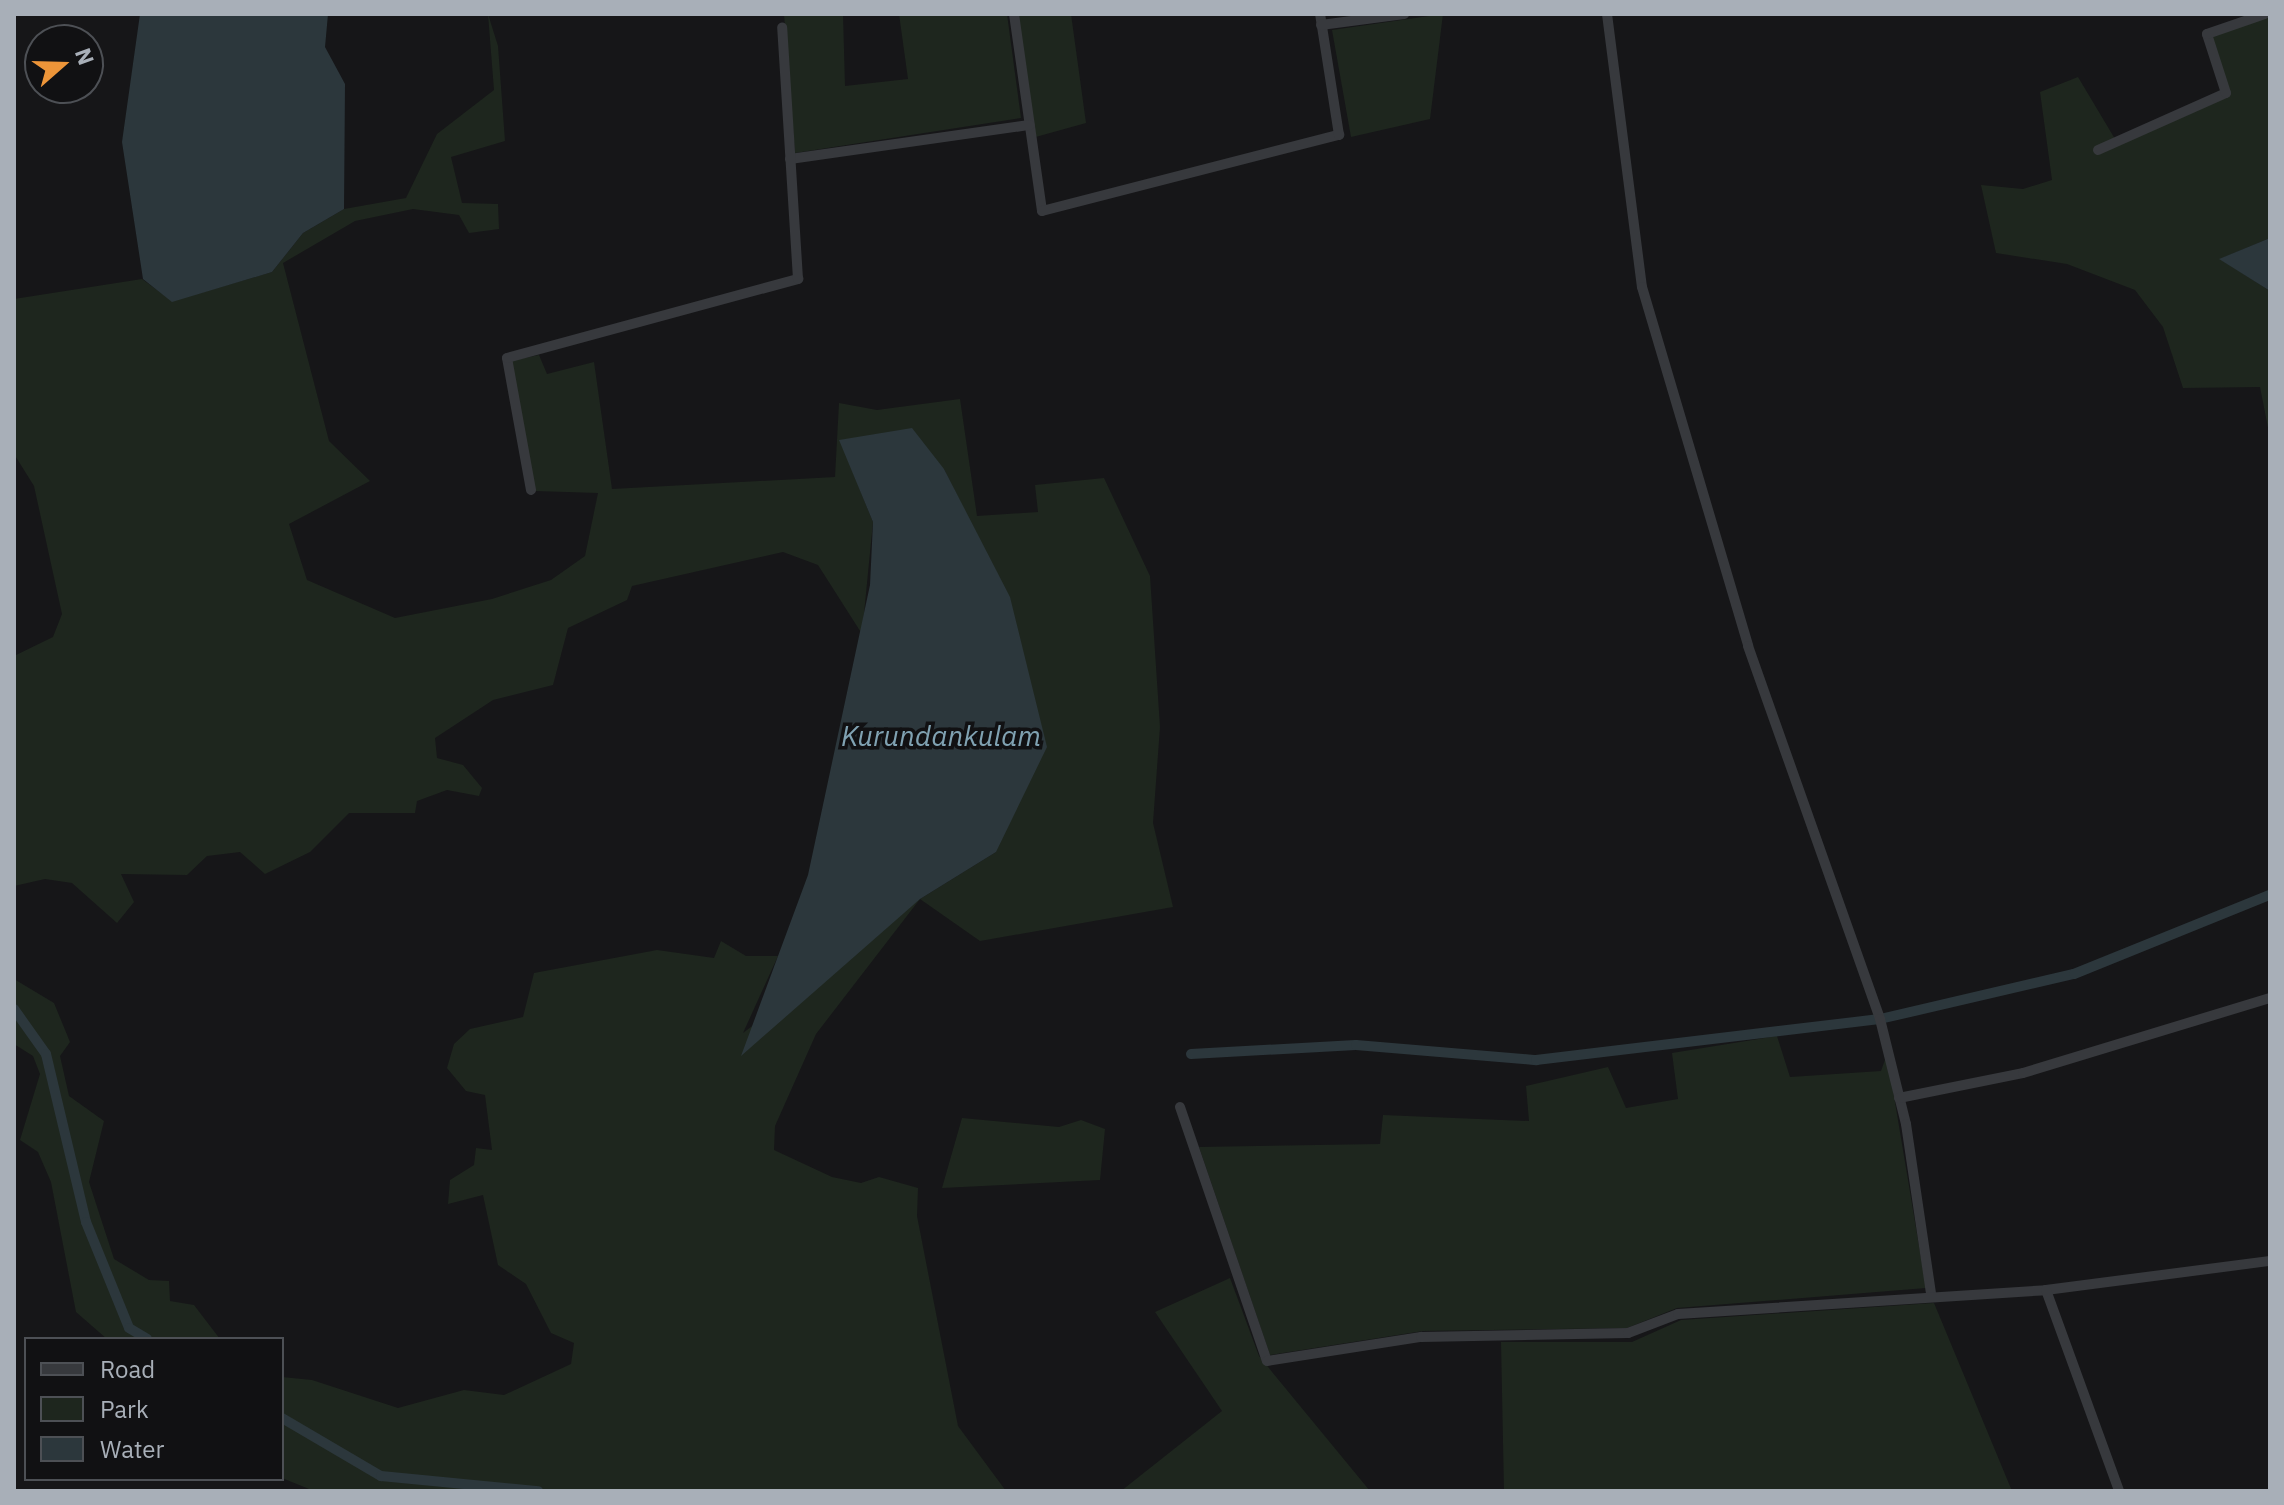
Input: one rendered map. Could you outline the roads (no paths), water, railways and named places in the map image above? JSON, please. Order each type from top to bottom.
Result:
[{"type":"street","points":[[1014,14],[1042,211],[1339,135],[1320,20],[1404,14]]},
{"type":"street","points":[[1607,14],[1642,287],[1748,646],[1880,1019],[1899,1098],[1931,1293]]},
{"type":"street","points":[[2098,150],[2226,93],[2207,34],[2265,14]]},
{"type":"street","points":[[531,490],[507,358],[798,279],[782,28]]},
{"type":"street","points":[[790,159],[1030,125]]},
{"type":"street","points":[[1899,1098],[2077,1058],[2270,998]]},
{"type":"street","points":[[1180,1107],[1267,1361],[1421,1337],[1628,1333],[1678,1314],[1931,1293],[2046,1290],[2270,1261]]},
{"type":"street","points":[[2046,1290],[2119,1491]]},
{"type":"water","points":[[140,14],[328,14],[325,47],[345,84],[344,209],[303,233],[272,272],[172,302],[143,279],[122,142]]},
{"type":"water","points":[[2270,238],[2270,291],[2219,259]]},
{"type":"water","name":"Kurundankulam","points":[[912,428],[944,469],[1010,597],[1047,747],[996,852],[920,899],[741,1056],[808,875],[870,585],[873,522],[839,440]]},
{"type":"waterway","points":[[1191,1054],[1356,1045],[1536,1060],[1880,1019],[2074,974],[2270,895]]},
{"type":"waterway","points":[[14,1009],[46,1054],[86,1222],[129,1328],[144,1337]]},
{"type":"waterway","points":[[284,1419],[381,1476],[538,1491]]}]
